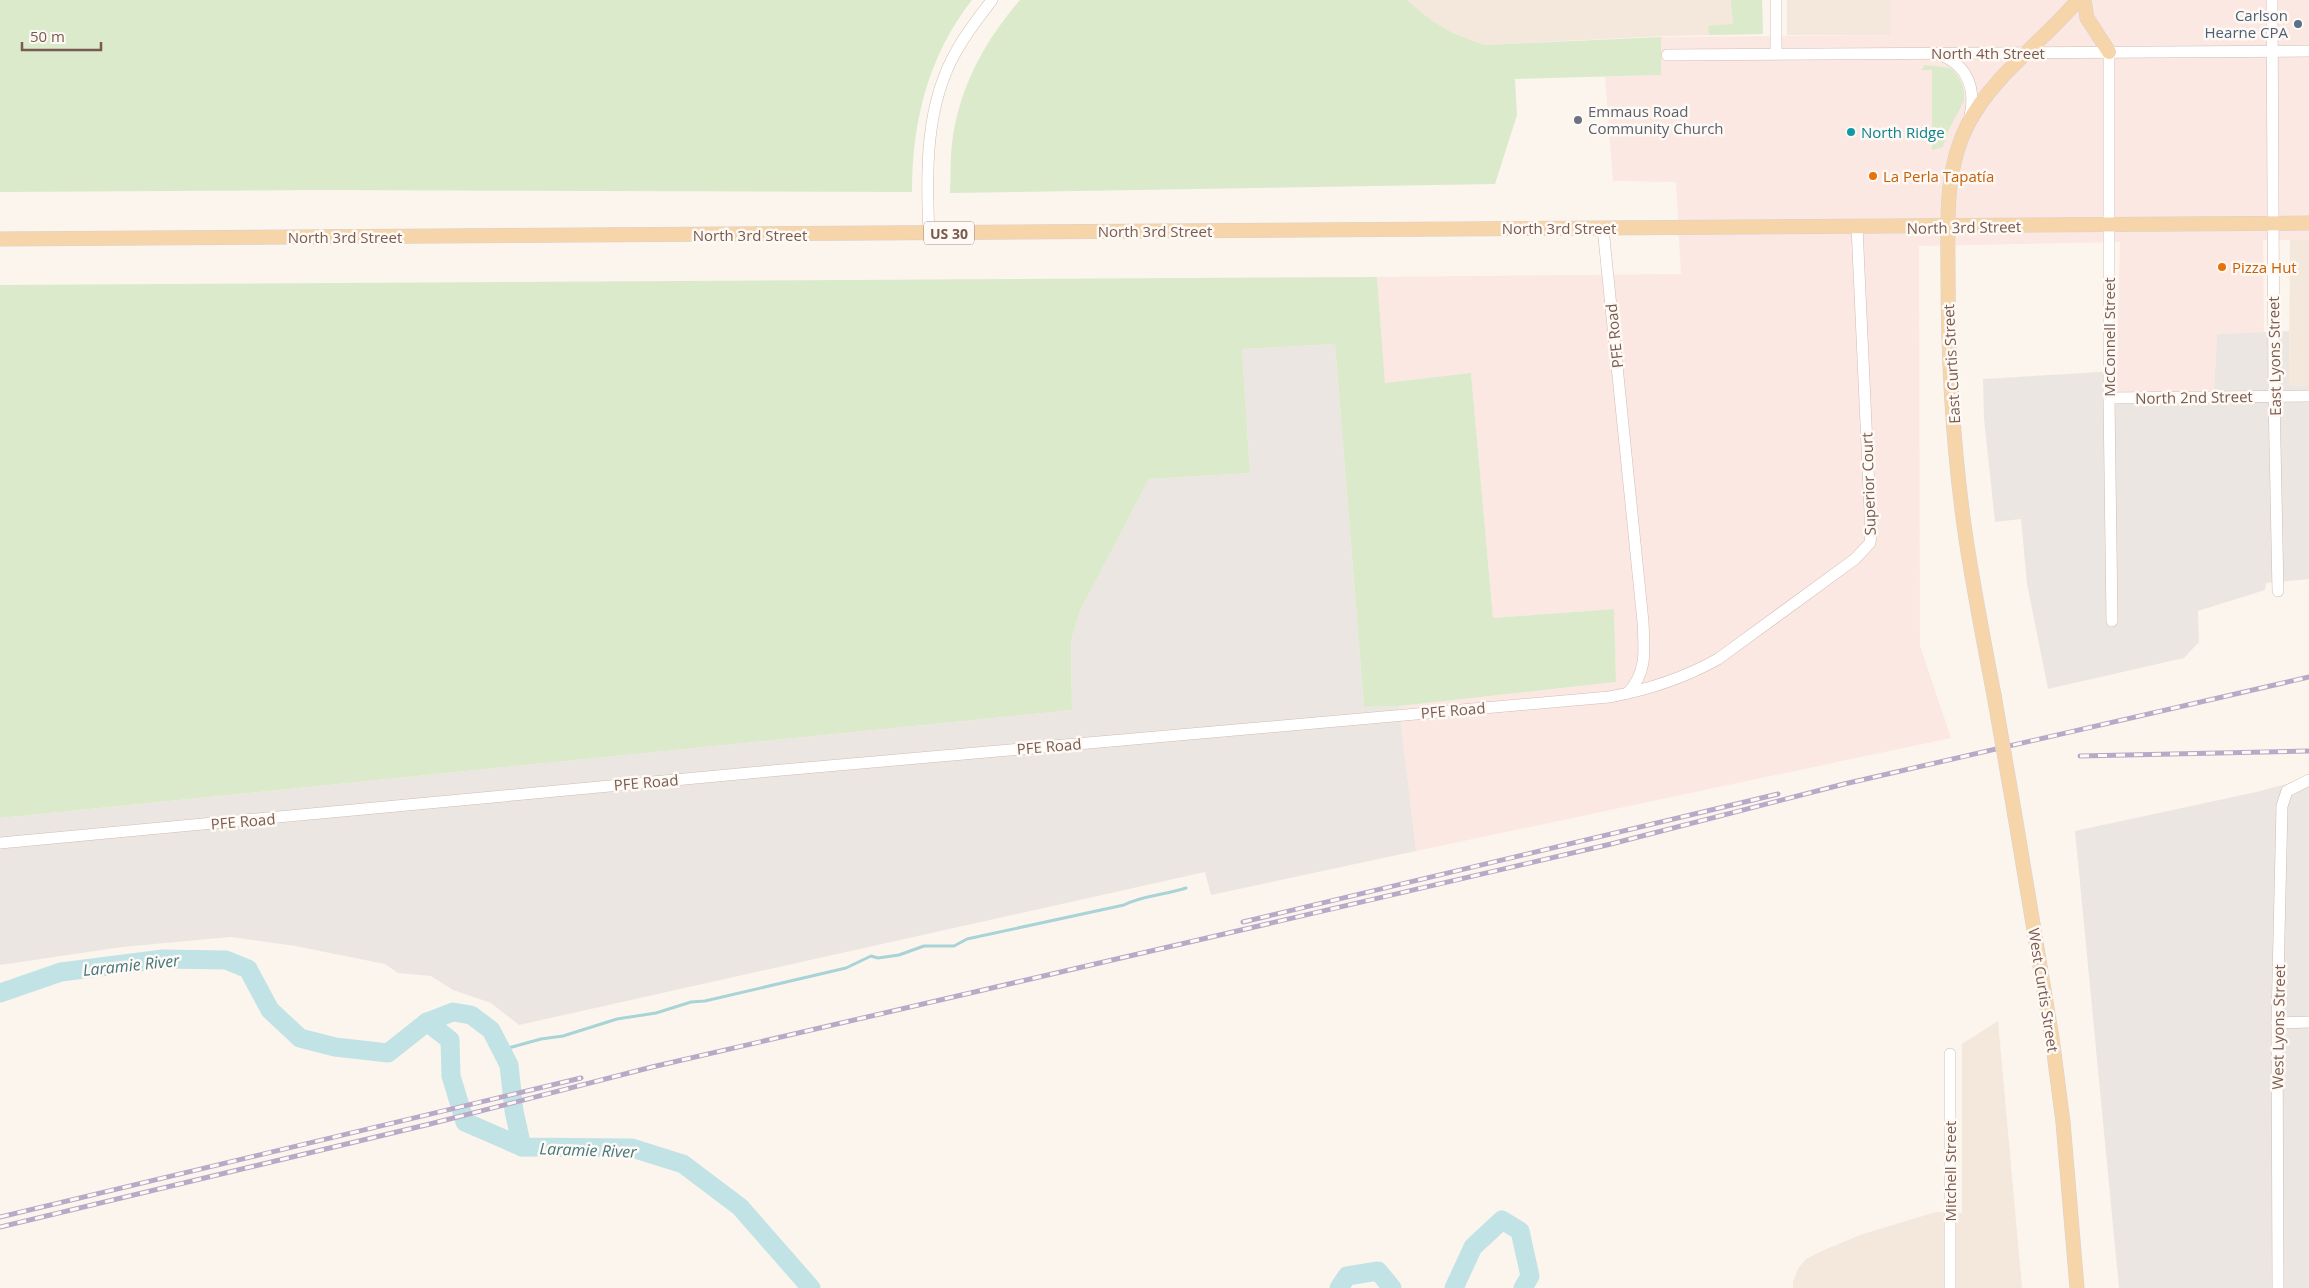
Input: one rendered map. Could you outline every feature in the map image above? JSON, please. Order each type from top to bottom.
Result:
[{"type":"main road","name":"East Curtis Street","points":[[1994,695],[1966,538],[1956,459],[1948,323],[1948,227],[1951,174],[1957,149],[1968,124],[1982,102],[2025,53],[2078,0]]},
{"type":"main road","points":[[2084,0],[2087,18],[2094,32],[2109,52]]},
{"type":"main road","name":"North 3rd Street","points":[[0,239],[2108,226],[2309,223]]},
{"type":"main road","name":"West Curtis Street","points":[[1994,695],[2016,816],[2052,1038],[2061,1104],[2077,1288]]},
{"type":"street","points":[[929,233],[928,178],[932,121],[942,84],[956,51],[992,0]]},
{"type":"street","points":[[1776,0],[1776,54]]},
{"type":"street","name":"East Lyons Street","points":[[2272,0],[2274,396],[2278,591]]},
{"type":"street","name":"North 4th Street","points":[[1667,55],[2309,51]]},
{"type":"street","name":"McConnell Street","points":[[2109,52],[2108,226],[2112,621]]},
{"type":"street","points":[[1937,53],[1960,66],[1971,85],[1972,105],[1968,124]]},
{"type":"street","name":"Superior Court","points":[[1628,693],[1661,685],[1700,669],[1718,659],[1854,560],[1870,543],[1857,227]]},
{"type":"street","name":"PFE Road","points":[[0,843],[1628,693],[1636,685],[1645,661],[1643,622],[1603,228]]},
{"type":"street","name":"North 2nd Street","points":[[2109,398],[2309,396]]},
{"type":"street","name":"West Lyons Street","points":[[2278,1288],[2277,1023],[2282,806],[2287,791],[2309,780]]},
{"type":"street","points":[[2277,1023],[2309,1022]]},
{"type":"street","name":"Mitchell Street","points":[[1950,1054],[1950,1288]]},
{"type":"shaded area","points":[[1407,0],[1762,0],[1763,34],[1665,36],[1484,45],[1453,33],[1432,21]]},
{"type":"shaded area","points":[[1787,0],[1890,0],[1890,35],[1787,35]]},
{"type":"shaded area","points":[[1890,0],[2309,0],[2309,240],[2263,240],[2264,332],[2217,334],[2214,391],[2116,395],[2120,242],[1919,246],[1920,646],[1951,738],[1416,851],[1399,706],[1616,682],[1614,609],[1493,618],[1471,373],[1385,384],[1377,277],[1681,274],[1676,182],[1613,181],[1605,77],[1661,75],[1661,37],[1890,35]]},
{"type":"shaded area","points":[[2290,240],[2309,240],[2309,386],[2289,385]]},
{"type":"shaded area","points":[[2289,331],[2289,385],[2309,386],[2309,579],[2266,583],[2265,590],[2198,611],[2199,642],[2184,658],[2048,689],[2027,584],[2021,519],[1995,522],[1984,419],[1983,379],[2116,371],[2116,395],[2214,391],[2217,334]]},
{"type":"shaded area","points":[[1335,344],[1364,707],[1399,706],[1416,851],[1211,895],[1205,872],[519,1025],[491,1003],[453,990],[431,976],[398,973],[385,964],[295,946],[231,937],[122,947],[0,965],[0,818],[1072,710],[1071,641],[1080,611],[1149,479],[1250,473],[1242,349]]},
{"type":"shaded area","points":[[2309,778],[2309,1288],[2119,1288],[2075,831],[2256,792]]},
{"type":"shaded area","points":[[1998,1021],[2022,1288],[1793,1288],[1793,1282],[1798,1269],[1806,1259],[1824,1250],[1863,1234],[1936,1212],[1962,1213],[1962,1044]]},
{"type":"green space","points":[[0,0],[972,0],[944,44],[926,91],[919,115],[915,140],[912,192],[320,190],[0,192]]},
{"type":"green space","points":[[1020,0],[1407,0],[1432,21],[1453,33],[1484,45],[1661,37],[1661,75],[1515,79],[1517,115],[1495,184],[950,193],[951,156],[955,123],[967,85],[995,32]]},
{"type":"green space","points":[[1731,0],[1762,0],[1763,34],[1709,35],[1708,26],[1733,24]]},
{"type":"green space","points":[[1925,65],[1950,68],[1960,79],[1964,91],[1964,101],[1948,131],[1943,147],[1932,150],[1932,70],[1921,70]]},
{"type":"green space","points":[[1377,277],[1385,383],[1471,373],[1493,618],[1614,609],[1616,682],[1399,706],[1364,707],[1335,344],[1242,349],[1250,473],[1149,479],[1080,611],[1071,641],[1072,710],[0,818],[0,285]]},
{"type":"waterway","points":[[501,1050],[541,1039],[563,1036],[617,1019],[656,1013],[691,1002],[705,1001],[846,968],[871,956],[878,958],[899,955],[924,946],[954,946],[967,939],[1124,905],[1186,888]]},
{"type":"waterway","name":"Laramie River","points":[[0,993],[61,972],[163,959],[226,960],[248,969],[270,1010],[300,1038],[335,1047],[388,1053],[427,1022],[450,1040],[451,1076],[465,1122],[522,1147],[632,1148],[683,1164],[740,1207],[811,1288]]},
{"type":"waterway","name":"Laramie River","points":[[427,1022],[453,1012],[471,1015],[491,1030],[509,1065],[514,1111],[522,1147]]},
{"type":"waterway","name":"Laramie River","points":[[1454,1288],[1473,1247],[1502,1220],[1520,1231],[1530,1276],[1523,1288]]},
{"type":"waterway","name":"Laramie River","points":[[1339,1288],[1347,1276],[1378,1271],[1392,1288]]},
{"type":"railway","points":[[0,1227],[430,1124],[652,1067],[1611,844],[1844,784],[2309,677]]},
{"type":"railway","points":[[2080,756],[2309,751]]},
{"type":"railway","points":[[1243,922],[1778,794]]},
{"type":"railway","points":[[0,1217],[581,1078]]},
{"type":"place","name":"Carlson Hearne CPA","points":[[2298,24]]},
{"type":"place","name":"Emmaus Road Community Church","points":[[1578,120]]},
{"type":"place","name":"North Ridge","points":[[1851,132]]},
{"type":"place","name":"La Perla Tapatía","points":[[1873,176]]},
{"type":"place","name":"Pizza Hut","points":[[2222,267]]}]
